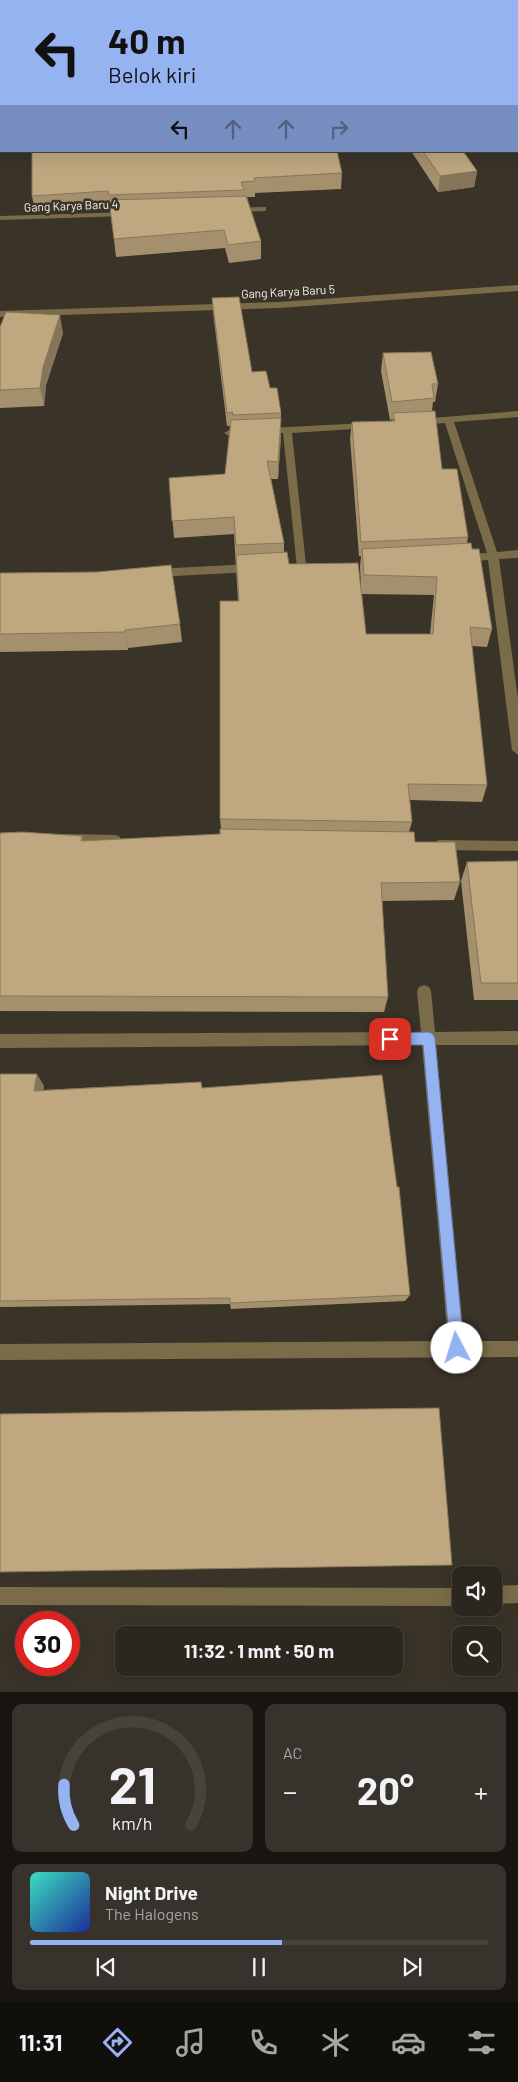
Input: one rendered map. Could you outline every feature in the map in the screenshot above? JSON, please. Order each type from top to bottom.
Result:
[{"type":"street","points":[[225,210],[263,209]]},
{"type":"street","name":"Gang Karya Baru 4","points":[[0,218],[139,214]]},
{"type":"street","name":"Gang Karya Baru 5","points":[[0,314],[279,305],[518,288]]},
{"type":"street","points":[[412,422],[518,414]]},
{"type":"street","points":[[448,419],[493,556],[518,750]]},
{"type":"street","points":[[229,433],[375,425]]},
{"type":"street","points":[[287,430],[301,566]]},
{"type":"street","points":[[454,558],[518,554]]},
{"type":"street","points":[[146,573],[262,567]]},
{"type":"street","points":[[52,839],[132,840]]},
{"type":"street","points":[[429,845],[518,846]]},
{"type":"street","points":[[424,991],[457,1348]]},
{"type":"street","points":[[0,1041],[518,1038]]},
{"type":"street","points":[[0,1352],[518,1349]]},
{"type":"street","points":[[502,1595],[518,1594]]},
{"type":"street","points":[[0,1596],[452,1597]]},
{"type":"building","points":[[32,152],[337,152],[342,173],[254,178],[255,181],[241,182],[244,190],[109,195],[108,191],[32,196]]},
{"type":"building","points":[[424,152],[464,152],[477,171],[440,176]]},
{"type":"building","points":[[246,196],[261,241],[228,245],[224,230],[114,239],[109,200]]},
{"type":"building","points":[[239,297],[252,372],[266,371],[270,388],[277,388],[281,413],[232,415],[233,412],[227,413],[212,298]]},
{"type":"building","points":[[6,312],[60,315],[43,367],[40,388],[0,390],[0,327]]},
{"type":"building","points":[[431,352],[438,384],[432,384],[434,398],[392,402],[383,353]]},
{"type":"building","points":[[435,411],[442,469],[457,469],[468,537],[361,542],[352,422],[395,421],[393,413]]},
{"type":"building","points":[[281,418],[278,462],[267,461],[284,543],[236,545],[234,517],[172,521],[169,478],[225,474],[231,420]]},
{"type":"building","points":[[471,543],[472,549],[479,549],[492,629],[470,627],[487,785],[408,784],[412,822],[220,819],[220,601],[239,601],[236,555],[287,552],[289,564],[358,563],[366,634],[433,634],[437,577],[364,575],[362,549]]},
{"type":"building","points":[[171,565],[180,624],[125,630],[125,632],[0,634],[0,573],[97,572]]},
{"type":"building","points":[[220,829],[414,832],[415,842],[455,842],[460,882],[381,883],[388,997],[0,996],[0,833],[22,832],[82,836],[81,841],[220,834]]},
{"type":"building","points":[[518,861],[518,983],[481,983],[467,862]]},
{"type":"building","points":[[0,1074],[37,1074],[34,1091],[201,1082],[202,1088],[382,1075],[397,1187],[399,1187],[410,1295],[230,1303],[230,1298],[0,1301]]},
{"type":"building","points":[[439,1408],[452,1565],[0,1572],[0,1414]]},
{"type":"route","points":[[390,1039],[429,1038],[457,1348]]}]
